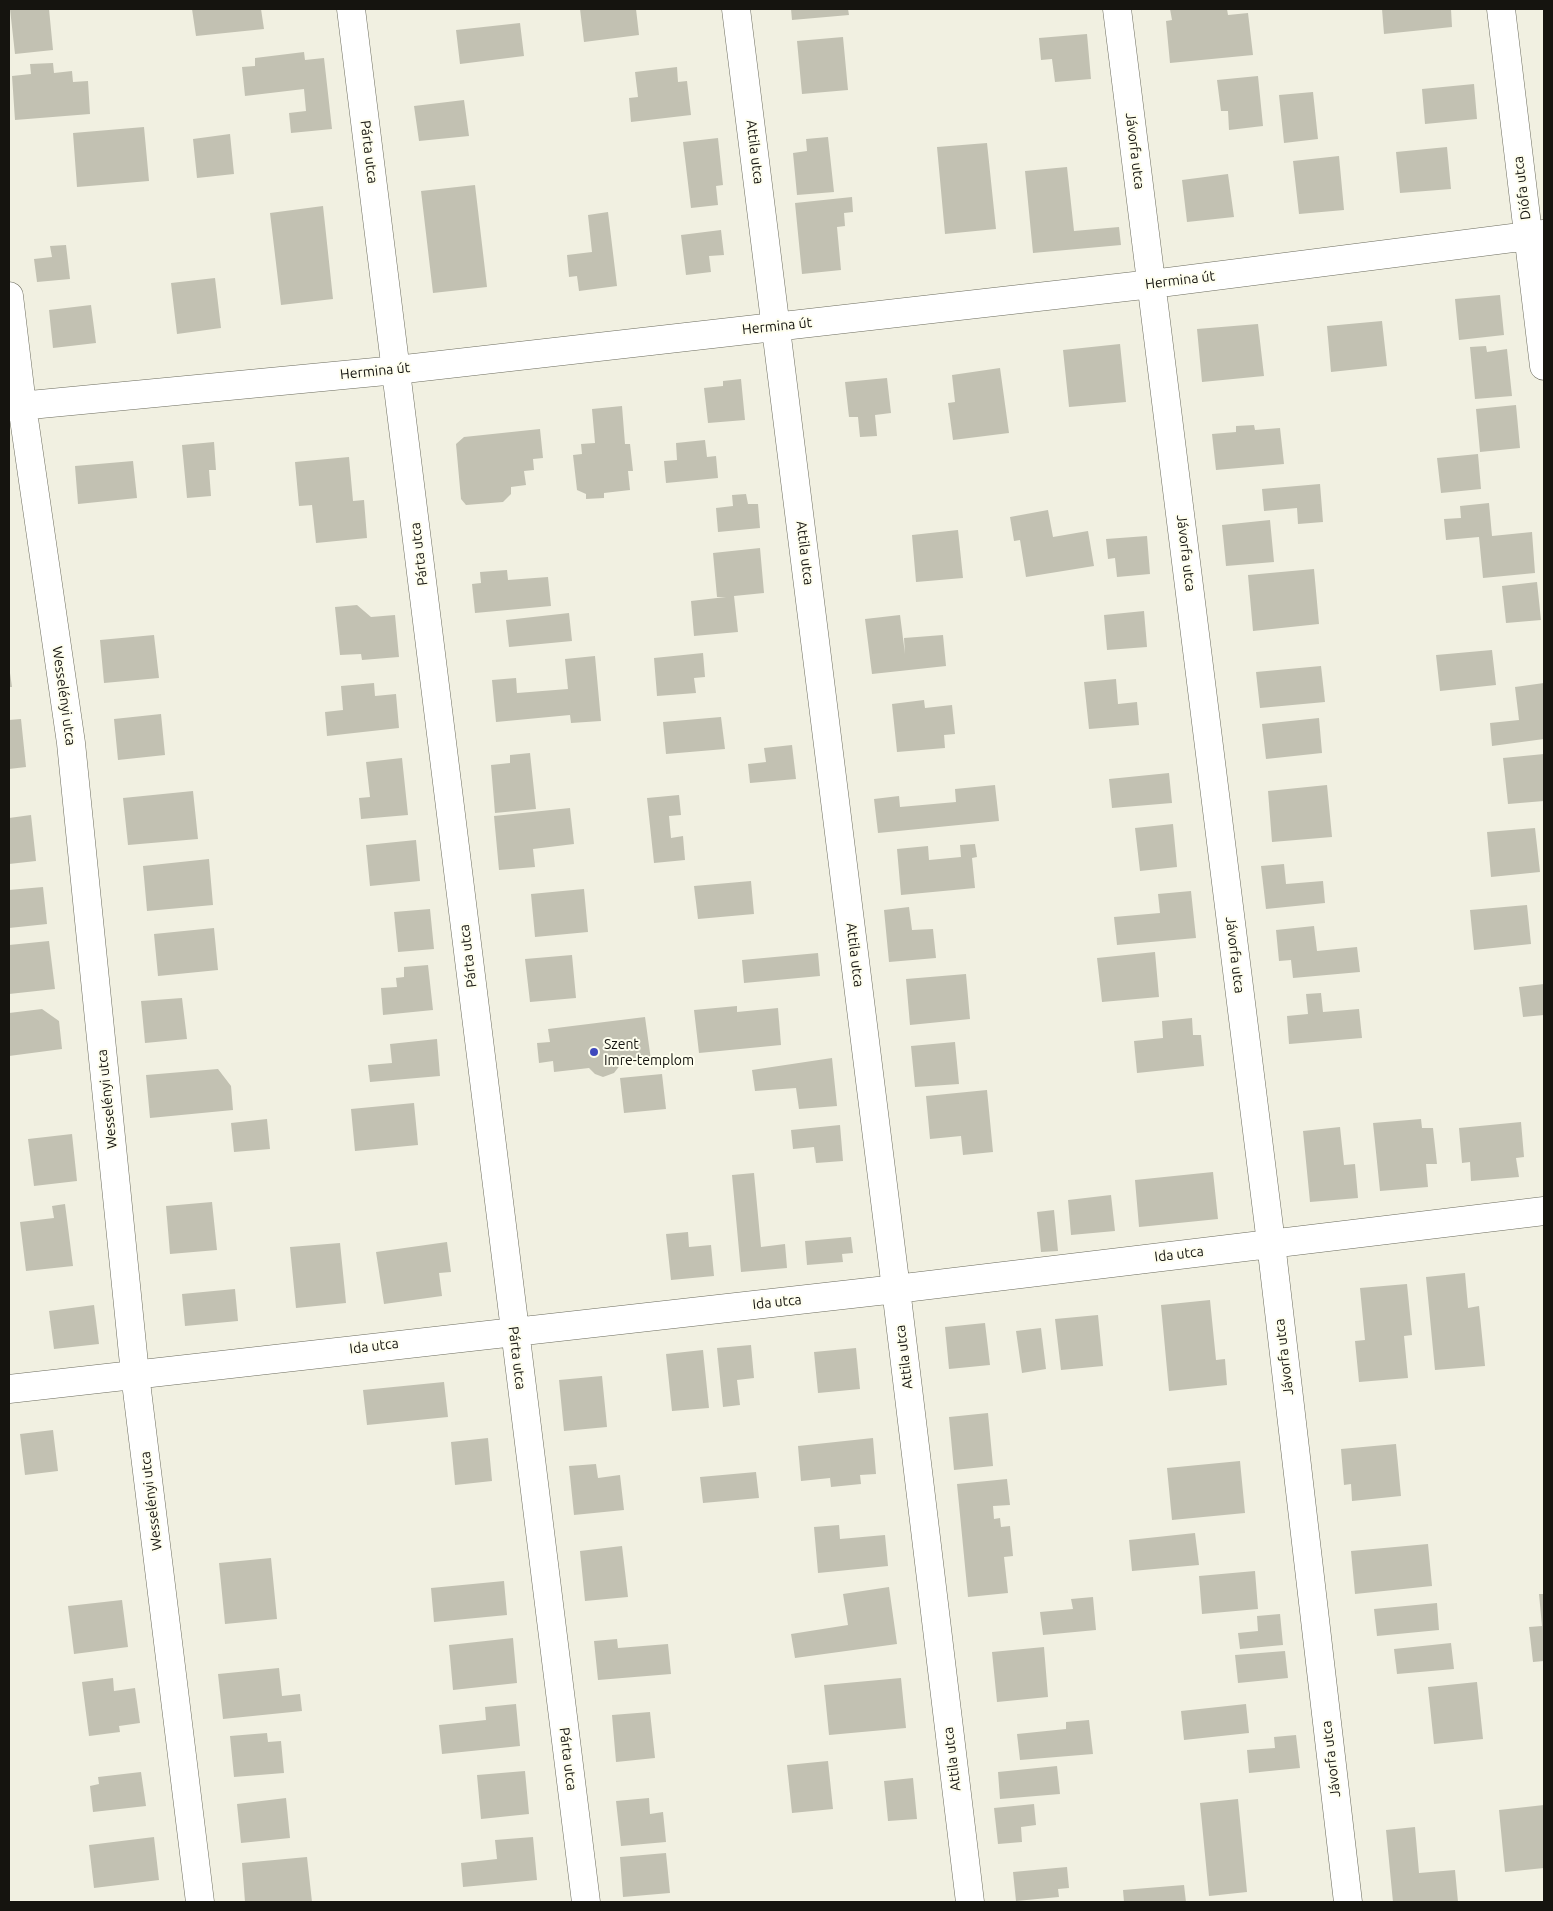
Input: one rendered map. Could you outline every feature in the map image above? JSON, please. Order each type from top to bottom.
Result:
[{"type":"street","name":"Párta utca","points":[[352,9],[586,1902]]},
{"type":"street","name":"Attila utca","points":[[736,9],[777,326],[970,1902]]},
{"type":"street","name":"Jávorfa utca","points":[[1117,9],[1271,1243],[1348,1902]]},
{"type":"street","name":"Diófa utca","points":[[1501,9],[1536,235],[1544,366]]},
{"type":"street","name":"Hermina út","points":[[15,406],[396,370],[1152,284],[1536,235]]},
{"type":"street","name":"Wesselényi utca","points":[[9,296],[15,406],[71,743],[135,1374],[200,1902]]},
{"type":"street","name":"Ida utca","points":[[9,1389],[514,1330],[896,1289],[1544,1212]]},
{"type":"building","points":[[10,9],[49,9],[53,50],[15,54]]},
{"type":"building","points":[[192,9],[261,9],[264,29],[196,36]]},
{"type":"building","points":[[580,9],[636,9],[639,35],[584,42]]},
{"type":"building","points":[[791,9],[848,9],[849,15],[792,20]]},
{"type":"building","points":[[1170,9],[1227,9],[1228,15],[1248,13],[1253,55],[1170,63],[1166,21],[1172,20]]},
{"type":"building","points":[[1382,9],[1451,9],[1452,27],[1384,34]]},
{"type":"building","points":[[520,23],[524,56],[460,64],[456,30]]},
{"type":"building","points":[[1087,34],[1091,79],[1055,82],[1052,59],[1041,60],[1039,38]]},
{"type":"building","points":[[843,37],[848,90],[802,94],[797,41]]},
{"type":"building","points":[[304,52],[305,60],[324,58],[332,129],[291,133],[289,113],[306,111],[304,89],[245,96],[242,67],[255,66],[255,58]]},
{"type":"building","points":[[53,63],[54,73],[72,71],[73,82],[88,81],[90,114],[15,120],[12,76],[31,74],[30,64]]},
{"type":"building","points":[[677,67],[678,82],[687,81],[691,115],[631,122],[629,98],[638,97],[635,72]]},
{"type":"building","points":[[1258,76],[1263,126],[1229,130],[1228,111],[1221,111],[1217,80]]},
{"type":"building","points":[[1474,84],[1477,119],[1425,124],[1422,89]]},
{"type":"building","points":[[1313,92],[1318,139],[1284,143],[1279,95]]},
{"type":"building","points":[[464,100],[469,136],[419,141],[414,106]]},
{"type":"building","points":[[144,127],[149,181],[77,187],[73,133]]},
{"type":"building","points":[[230,134],[234,174],[197,178],[193,139]]},
{"type":"building","points":[[828,137],[834,192],[797,195],[793,153],[807,151],[806,139]]},
{"type":"building","points":[[718,138],[723,185],[716,186],[718,205],[691,208],[683,142]]},
{"type":"building","points":[[987,143],[996,229],[945,234],[937,147]]},
{"type":"building","points":[[1447,147],[1451,189],[1400,193],[1396,152]]},
{"type":"building","points":[[1339,156],[1344,210],[1299,214],[1293,161]]},
{"type":"building","points":[[1067,167],[1074,231],[1119,227],[1121,245],[1033,253],[1025,171]]},
{"type":"building","points":[[1228,174],[1234,217],[1187,222],[1182,180]]},
{"type":"building","points":[[475,185],[487,287],[433,293],[421,191]]},
{"type":"building","points":[[852,197],[853,212],[844,213],[845,226],[837,227],[841,270],[802,274],[795,203]]},
{"type":"building","points":[[323,206],[333,299],[281,305],[270,213]]},
{"type":"building","points":[[608,212],[617,286],[579,291],[577,276],[569,277],[567,255],[592,252],[588,215]]},
{"type":"building","points":[[721,230],[724,255],[709,256],[711,272],[686,275],[681,235]]},
{"type":"building","points":[[66,245],[70,279],[37,282],[34,259],[52,257],[50,246]]},
{"type":"building","points":[[215,278],[221,328],[177,334],[171,283]]},
{"type":"building","points":[[1500,295],[1504,335],[1459,340],[1455,299]]},
{"type":"building","points":[[91,305],[96,343],[53,348],[49,310]]},
{"type":"building","points":[[1382,321],[1387,366],[1331,372],[1327,326]]},
{"type":"building","points":[[1258,324],[1264,376],[1202,382],[1197,329]]},
{"type":"building","points":[[1120,344],[1126,402],[1069,407],[1063,350]]},
{"type":"building","points":[[1486,346],[1487,352],[1507,349],[1512,396],[1475,399],[1470,347]]},
{"type":"building","points":[[1000,368],[1009,433],[953,440],[948,403],[955,402],[952,375]]},
{"type":"building","points":[[887,378],[891,413],[875,415],[877,436],[860,437],[858,417],[849,417],[845,382]]},
{"type":"building","points":[[741,379],[745,420],[708,423],[704,388],[723,386],[723,381]]},
{"type":"building","points":[[1516,405],[1520,448],[1480,452],[1476,409]]},
{"type":"building","points":[[622,406],[625,444],[630,444],[633,471],[628,471],[630,490],[604,493],[604,498],[586,499],[586,494],[577,490],[573,455],[582,454],[581,444],[595,443],[592,409]]},
{"type":"building","points":[[1254,425],[1255,430],[1280,428],[1284,464],[1216,470],[1212,434],[1236,432],[1236,426]]},
{"type":"building","points":[[540,429],[543,458],[533,459],[534,470],[524,471],[526,485],[511,487],[511,494],[503,502],[466,505],[461,499],[456,444],[464,437]]},
{"type":"building","points":[[705,440],[707,457],[716,456],[718,478],[666,483],[664,461],[677,460],[676,443]]},
{"type":"building","points":[[214,442],[216,470],[209,470],[211,496],[187,498],[182,445]]},
{"type":"building","points":[[1478,454],[1481,489],[1441,493],[1437,458]]},
{"type":"building","points":[[349,457],[353,501],[364,500],[367,538],[316,543],[312,505],[299,506],[295,462]]},
{"type":"building","points":[[133,461],[137,498],[78,504],[75,466]]},
{"type":"building","points":[[1320,484],[1323,522],[1298,524],[1297,508],[1264,511],[1262,489]]},
{"type":"building","points":[[746,494],[748,504],[758,504],[760,528],[718,532],[716,508],[733,506],[732,495]]},
{"type":"building","points":[[1489,503],[1492,536],[1532,532],[1535,573],[1483,578],[1479,537],[1446,540],[1444,519],[1461,518],[1460,506]]},
{"type":"building","points":[[1048,510],[1053,537],[1088,531],[1094,566],[1026,577],[1020,540],[1014,541],[1010,517]]},
{"type":"building","points":[[1270,520],[1274,562],[1226,566],[1222,525]]},
{"type":"building","points":[[958,530],[963,578],[916,582],[912,535]]},
{"type":"building","points":[[1147,536],[1150,574],[1117,577],[1115,558],[1108,559],[1106,539]]},
{"type":"building","points":[[760,548],[764,593],[734,596],[738,632],[694,636],[691,601],[726,597],[717,597],[713,553]]},
{"type":"building","points":[[1314,569],[1319,624],[1253,631],[1248,575]]},
{"type":"building","points":[[507,570],[508,580],[548,577],[551,606],[475,613],[472,584],[481,583],[480,572]]},
{"type":"building","points":[[1537,582],[1541,620],[1506,623],[1502,586]]},
{"type":"building","points":[[357,605],[371,617],[395,615],[399,657],[362,660],[361,654],[340,655],[335,607]]},
{"type":"building","points":[[1144,611],[1147,647],[1107,650],[1104,615]]},
{"type":"building","points":[[569,613],[572,641],[509,647],[506,620]]},
{"type":"building","points":[[900,615],[905,654],[904,638],[943,635],[946,666],[872,674],[865,619]]},
{"type":"building","points":[[154,635],[159,678],[104,683],[100,640]]},
{"type":"building","points":[[1492,650],[1496,685],[1440,691],[1436,655]]},
{"type":"building","points":[[703,653],[705,677],[694,678],[696,693],[657,696],[654,658]]},
{"type":"building","points":[[595,656],[601,721],[571,723],[570,715],[496,722],[492,680],[516,678],[517,693],[568,689],[565,659]]},
{"type":"building","points":[[9,666],[12,687],[9,687]]},
{"type":"building","points":[[1321,666],[1325,702],[1260,708],[1256,672]]},
{"type":"building","points":[[1116,679],[1118,704],[1137,702],[1139,725],[1089,729],[1084,682]]},
{"type":"building","points":[[374,683],[375,696],[396,694],[399,728],[327,736],[325,712],[343,710],[341,686]]},
{"type":"building","points":[[1544,683],[1544,739],[1492,746],[1490,723],[1519,720],[1515,687]]},
{"type":"building","points":[[924,700],[925,708],[952,705],[955,734],[944,735],[945,748],[897,752],[892,704]]},
{"type":"building","points":[[161,714],[165,755],[118,760],[114,719]]},
{"type":"building","points":[[721,717],[725,749],[666,754],[663,722]]},
{"type":"building","points":[[1319,718],[1322,753],[1266,759],[1262,724]]},
{"type":"building","points":[[21,719],[26,767],[9,769],[9,720]]},
{"type":"building","points":[[792,745],[796,779],[750,783],[748,764],[766,762],[764,748]]},
{"type":"building","points":[[530,753],[536,809],[495,813],[491,765],[510,763],[510,755]]},
{"type":"building","points":[[1544,754],[1544,801],[1508,804],[1503,758]]},
{"type":"building","points":[[402,758],[408,815],[361,819],[359,798],[370,797],[366,762]]},
{"type":"building","points":[[1169,773],[1172,803],[1112,808],[1109,779]]},
{"type":"building","points":[[995,785],[999,821],[878,833],[874,799],[899,796],[900,807],[956,802],[955,789]]},
{"type":"building","points":[[1327,785],[1332,837],[1272,842],[1268,791]]},
{"type":"building","points":[[193,791],[198,839],[128,845],[123,798]]},
{"type":"building","points":[[679,795],[681,815],[669,816],[671,838],[683,836],[685,860],[654,863],[647,798]]},
{"type":"building","points":[[570,808],[574,844],[533,849],[535,867],[499,870],[494,816]]},
{"type":"building","points":[[31,815],[36,861],[9,864],[9,818]]},
{"type":"building","points":[[1173,824],[1177,867],[1140,871],[1135,828]]},
{"type":"building","points":[[1535,828],[1540,872],[1491,877],[1487,832]]},
{"type":"building","points":[[416,840],[420,881],[370,886],[366,845]]},
{"type":"building","points":[[975,844],[977,857],[972,858],[975,888],[901,895],[897,849],[928,846],[929,860],[961,857],[960,845]]},
{"type":"building","points":[[209,859],[213,905],[147,911],[143,866]]},
{"type":"building","points":[[1284,864],[1286,884],[1323,881],[1325,903],[1266,909],[1261,866]]},
{"type":"building","points":[[751,881],[754,914],[698,919],[694,886]]},
{"type":"building","points":[[43,887],[47,924],[9,928],[9,890]]},
{"type":"building","points":[[584,889],[588,932],[535,937],[531,894]]},
{"type":"building","points":[[1191,891],[1196,938],[1117,945],[1114,917],[1160,913],[1158,894]]},
{"type":"building","points":[[1527,905],[1531,944],[1474,950],[1470,910]]},
{"type":"building","points":[[909,907],[912,930],[933,929],[936,958],[889,962],[884,910]]},
{"type":"building","points":[[430,909],[434,949],[398,952],[394,912]]},
{"type":"building","points":[[1314,926],[1317,951],[1357,947],[1360,972],[1293,978],[1291,960],[1279,961],[1276,930]]},
{"type":"building","points":[[214,928],[218,970],[158,976],[154,934]]},
{"type":"building","points":[[49,941],[55,989],[9,994],[9,945]]},
{"type":"building","points":[[1155,952],[1159,997],[1102,1002],[1097,958]]},
{"type":"building","points":[[818,953],[820,976],[744,983],[742,960]]},
{"type":"building","points":[[572,955],[576,998],[530,1002],[525,959]]},
{"type":"building","points":[[428,965],[433,1010],[383,1015],[381,988],[397,987],[396,978],[404,977],[404,967]]},
{"type":"building","points":[[966,974],[970,1019],[910,1025],[906,979]]},
{"type":"building","points":[[1544,984],[1544,1015],[1523,1017],[1519,987]]},
{"type":"building","points":[[1321,993],[1323,1012],[1359,1009],[1362,1038],[1289,1044],[1287,1016],[1308,1014],[1306,994]]},
{"type":"building","points":[[182,998],[187,1039],[145,1043],[141,1001]]},
{"type":"building","points":[[737,1006],[737,1012],[778,1008],[781,1045],[699,1053],[694,1010]]},
{"type":"building","points":[[42,1009],[59,1021],[62,1049],[9,1056],[9,1013]]},
{"type":"building","name":"Szent Imre-templom","points":[[645,1017],[651,1060],[621,1064],[614,1073],[603,1077],[595,1074],[589,1068],[554,1072],[553,1061],[539,1063],[537,1043],[550,1042],[548,1029]]},
{"type":"building","points":[[1192,1018],[1193,1035],[1201,1035],[1204,1066],[1137,1073],[1134,1041],[1163,1038],[1162,1021]]},
{"type":"building","points":[[437,1039],[440,1076],[370,1082],[368,1065],[392,1063],[390,1044]]},
{"type":"building","points":[[955,1042],[959,1084],[915,1087],[911,1046]]},
{"type":"building","points":[[832,1058],[837,1106],[799,1109],[796,1088],[755,1091],[752,1070]]},
{"type":"building","points":[[218,1069],[231,1086],[233,1110],[150,1118],[146,1075]]},
{"type":"building","points":[[662,1074],[666,1109],[624,1113],[620,1078]]},
{"type":"building","points":[[987,1090],[993,1152],[963,1155],[961,1136],[930,1139],[926,1096]]},
{"type":"building","points":[[414,1103],[418,1145],[355,1151],[351,1109]]},
{"type":"building","points":[[267,1119],[270,1149],[234,1152],[231,1123]]},
{"type":"building","points":[[1421,1119],[1422,1128],[1433,1128],[1437,1164],[1426,1164],[1428,1187],[1380,1191],[1373,1123]]},
{"type":"building","points":[[1521,1122],[1524,1157],[1516,1158],[1519,1177],[1471,1181],[1470,1162],[1462,1163],[1459,1128]]},
{"type":"building","points":[[840,1125],[843,1161],[816,1163],[814,1147],[793,1149],[791,1130]]},
{"type":"building","points":[[1340,1127],[1344,1165],[1355,1164],[1358,1198],[1310,1202],[1303,1131]]},
{"type":"building","points":[[72,1134],[77,1181],[34,1186],[28,1139]]},
{"type":"building","points":[[1213,1172],[1218,1219],[1139,1227],[1135,1180]]},
{"type":"building","points":[[754,1173],[761,1247],[785,1244],[787,1268],[741,1272],[732,1175]]},
{"type":"building","points":[[1111,1195],[1115,1231],[1071,1235],[1068,1200]]},
{"type":"building","points":[[212,1202],[217,1250],[170,1254],[166,1206]]},
{"type":"building","points":[[65,1204],[73,1266],[26,1271],[20,1222],[54,1218],[52,1206]]},
{"type":"building","points":[[1054,1210],[1058,1251],[1041,1252],[1037,1212]]},
{"type":"building","points":[[688,1232],[689,1247],[711,1245],[714,1276],[671,1280],[666,1234]]},
{"type":"building","points":[[851,1237],[853,1253],[842,1254],[843,1262],[807,1265],[805,1241]]},
{"type":"building","points":[[447,1242],[451,1272],[439,1273],[442,1296],[384,1304],[376,1252]]},
{"type":"building","points":[[340,1243],[346,1303],[296,1308],[290,1247]]},
{"type":"building","points":[[1465,1273],[1468,1308],[1479,1306],[1485,1366],[1435,1370],[1426,1277]]},
{"type":"building","points":[[1407,1284],[1412,1335],[1404,1336],[1408,1378],[1359,1382],[1355,1341],[1365,1340],[1360,1288]]},
{"type":"building","points":[[235,1289],[238,1321],[185,1326],[182,1294]]},
{"type":"building","points":[[1210,1300],[1216,1360],[1225,1359],[1227,1385],[1169,1391],[1161,1305]]},
{"type":"building","points":[[94,1305],[99,1344],[54,1349],[49,1311]]},
{"type":"building","points":[[1098,1315],[1103,1366],[1061,1370],[1055,1319]]},
{"type":"building","points":[[985,1323],[990,1365],[949,1369],[945,1327]]},
{"type":"building","points":[[1041,1328],[1046,1369],[1022,1373],[1016,1331]]},
{"type":"building","points":[[751,1345],[754,1378],[737,1380],[740,1405],[723,1407],[717,1348]]},
{"type":"building","points":[[856,1348],[860,1389],[818,1393],[814,1352]]},
{"type":"building","points":[[703,1350],[709,1408],[672,1411],[666,1354]]},
{"type":"building","points":[[602,1376],[607,1427],[564,1431],[559,1380]]},
{"type":"building","points":[[444,1382],[448,1417],[367,1425],[363,1390]]},
{"type":"building","points":[[988,1413],[993,1466],[954,1470],[949,1417]]},
{"type":"building","points":[[53,1430],[58,1471],[25,1475],[20,1434]]},
{"type":"building","points":[[488,1438],[492,1481],[455,1485],[451,1442]]},
{"type":"building","points":[[873,1438],[876,1474],[860,1475],[861,1484],[831,1487],[830,1478],[801,1481],[798,1446]]},
{"type":"building","points":[[1396,1444],[1401,1496],[1352,1501],[1351,1484],[1344,1485],[1341,1449]]},
{"type":"building","points":[[1240,1461],[1245,1513],[1172,1520],[1167,1468]]},
{"type":"building","points":[[596,1464],[598,1478],[620,1475],[624,1510],[574,1515],[569,1466]]},
{"type":"building","points":[[756,1472],[759,1498],[703,1503],[700,1477]]},
{"type":"building","points":[[1007,1479],[1010,1505],[993,1506],[994,1519],[1000,1518],[1001,1527],[1010,1526],[1013,1556],[1004,1557],[1008,1593],[968,1597],[957,1484]]},
{"type":"building","points":[[839,1525],[840,1539],[885,1535],[888,1566],[818,1573],[814,1527]]},
{"type":"building","points":[[1195,1533],[1199,1565],[1132,1571],[1129,1540]]},
{"type":"building","points":[[1428,1544],[1432,1586],[1355,1594],[1351,1551]]},
{"type":"building","points":[[622,1546],[628,1597],[585,1601],[580,1551]]},
{"type":"building","points":[[271,1558],[277,1619],[225,1624],[219,1563]]},
{"type":"building","points":[[1255,1571],[1258,1609],[1202,1614],[1199,1576]]},
{"type":"building","points":[[504,1581],[507,1615],[434,1622],[431,1588]]},
{"type":"building","points":[[889,1587],[897,1644],[795,1658],[791,1634],[848,1625],[843,1594]]},
{"type":"building","points":[[1539,1594],[1544,1594],[1544,1661],[1533,1662],[1529,1627],[1542,1626]]},
{"type":"building","points":[[1093,1597],[1096,1630],[1043,1635],[1040,1612],[1073,1609],[1071,1599]]},
{"type":"building","points":[[122,1600],[128,1647],[74,1654],[68,1606]]},
{"type":"building","points":[[1437,1603],[1439,1630],[1377,1636],[1374,1609]]},
{"type":"building","points":[[1280,1614],[1283,1645],[1240,1649],[1238,1633],[1258,1631],[1257,1616]]},
{"type":"building","points":[[513,1638],[517,1683],[453,1690],[449,1645]]},
{"type":"building","points":[[617,1639],[618,1648],[668,1644],[671,1674],[598,1680],[594,1641]]},
{"type":"building","points":[[1451,1643],[1454,1669],[1397,1674],[1394,1649]]},
{"type":"building","points":[[1044,1647],[1048,1697],[997,1702],[992,1652]]},
{"type":"building","points":[[1285,1651],[1288,1678],[1238,1683],[1235,1655]]},
{"type":"building","points":[[279,1668],[282,1696],[300,1694],[302,1711],[223,1719],[218,1674]]},
{"type":"building","points":[[113,1678],[114,1691],[135,1688],[140,1723],[119,1726],[120,1732],[89,1736],[82,1682]]},
{"type":"building","points":[[901,1678],[906,1728],[829,1735],[824,1685]]},
{"type":"building","points":[[1477,1682],[1483,1739],[1434,1744],[1428,1687]]},
{"type":"building","points":[[516,1704],[520,1746],[442,1754],[439,1725],[486,1720],[485,1707]]},
{"type":"building","points":[[1246,1704],[1249,1733],[1184,1740],[1181,1711]]},
{"type":"building","points":[[650,1712],[655,1758],[616,1762],[612,1715]]},
{"type":"building","points":[[1089,1720],[1093,1754],[1020,1760],[1017,1734],[1066,1729],[1066,1722]]},
{"type":"building","points":[[267,1733],[268,1742],[281,1741],[284,1773],[234,1777],[230,1736]]},
{"type":"building","points":[[1296,1735],[1300,1768],[1249,1773],[1247,1750],[1275,1748],[1274,1737]]},
{"type":"building","points":[[828,1761],[833,1809],[792,1813],[787,1765]]},
{"type":"building","points":[[1057,1766],[1060,1794],[1000,1799],[998,1772]]},
{"type":"building","points":[[525,1771],[529,1814],[481,1819],[477,1775]]},
{"type":"building","points":[[141,1772],[146,1806],[93,1812],[90,1786],[99,1784],[98,1777]]},
{"type":"building","points":[[913,1778],[917,1819],[888,1821],[884,1781]]},
{"type":"building","points":[[286,1798],[290,1838],[241,1843],[237,1804]]},
{"type":"building","points":[[649,1798],[650,1814],[663,1812],[666,1842],[621,1846],[616,1801]]},
{"type":"building","points":[[1238,1799],[1247,1892],[1209,1896],[1200,1803]]},
{"type":"building","points":[[1034,1804],[1036,1825],[1021,1827],[1022,1842],[998,1844],[994,1808]]},
{"type":"building","points":[[1544,1805],[1544,1868],[1505,1872],[1499,1810]]},
{"type":"building","points":[[1415,1827],[1419,1873],[1455,1870],[1458,1902],[1393,1902],[1386,1830]]},
{"type":"building","points":[[154,1837],[159,1880],[94,1888],[89,1845]]},
{"type":"building","points":[[533,1837],[537,1880],[463,1887],[461,1863],[497,1859],[495,1840]]},
{"type":"building","points":[[666,1853],[670,1893],[623,1897],[620,1857]]},
{"type":"building","points":[[307,1857],[312,1902],[245,1902],[242,1863]]},
{"type":"building","points":[[1067,1867],[1069,1888],[1058,1889],[1059,1897],[1016,1901],[1013,1872]]},
{"type":"building","points":[[1184,1885],[1186,1902],[1124,1902],[1123,1890]]},
{"type":"place","name":"Szent Imre-templom","points":[[594,1052]]}]
